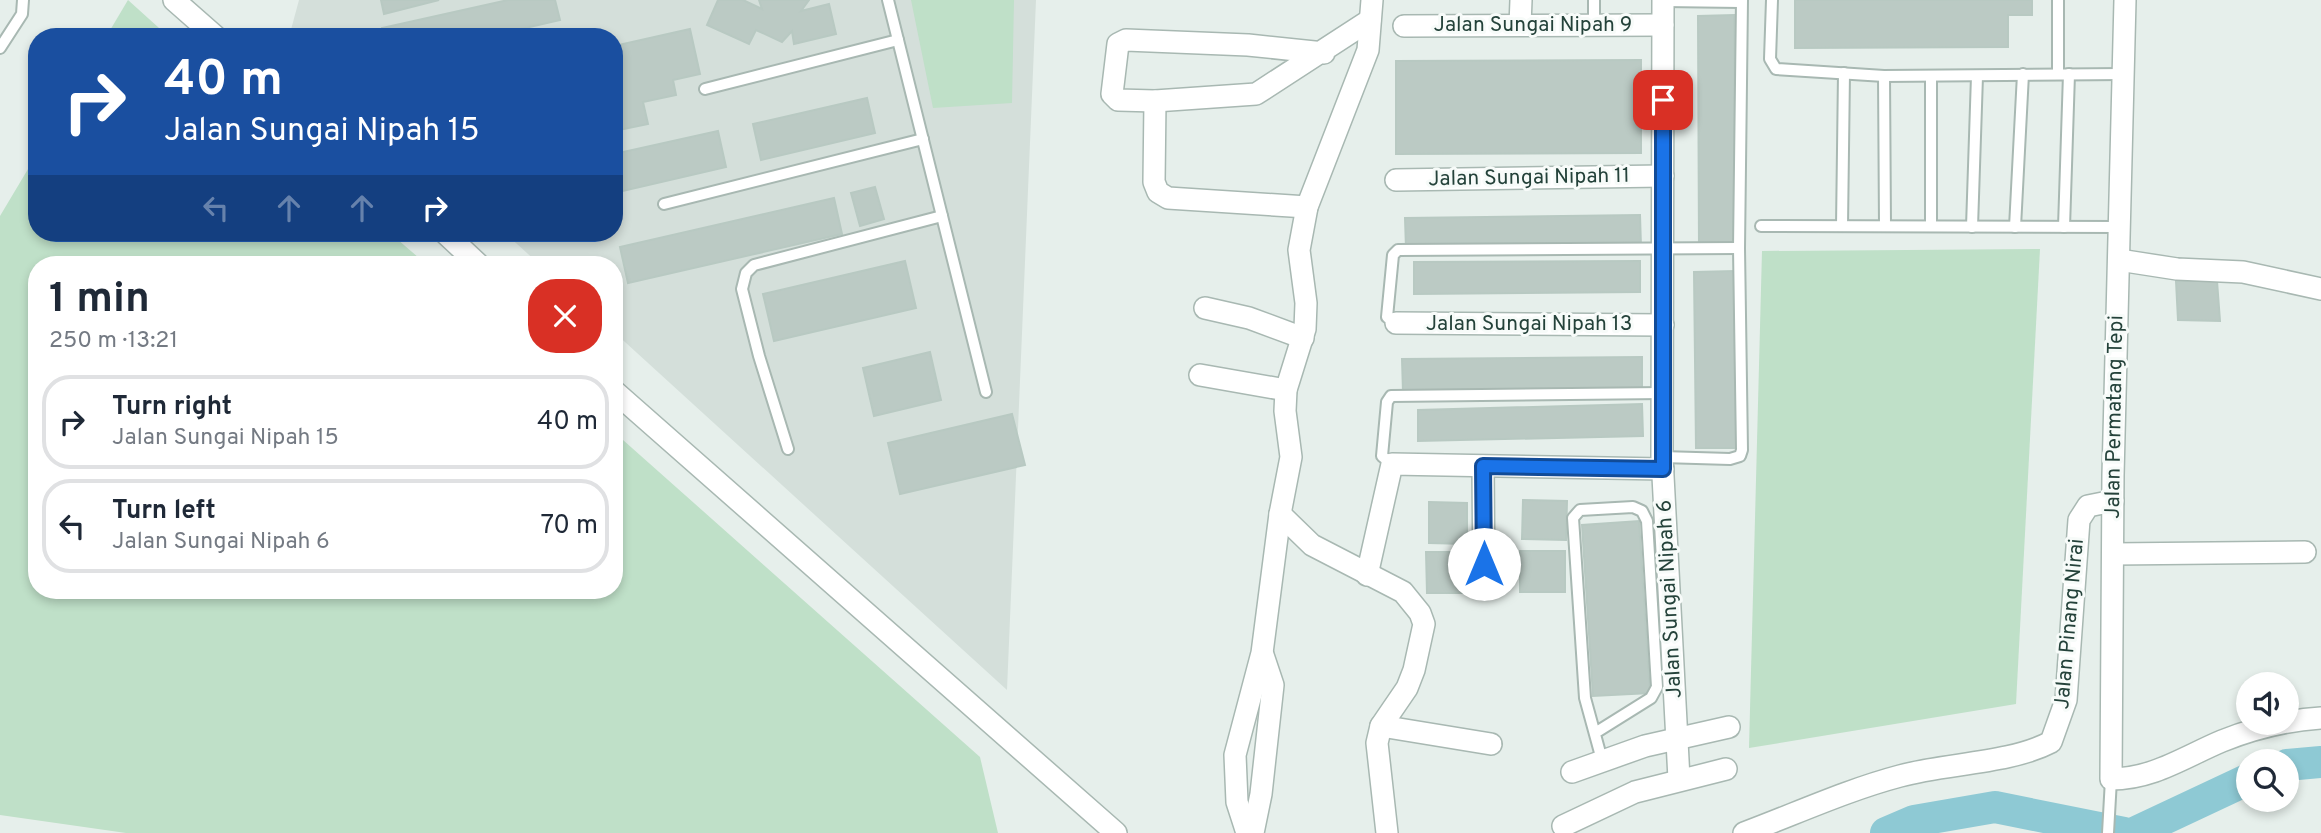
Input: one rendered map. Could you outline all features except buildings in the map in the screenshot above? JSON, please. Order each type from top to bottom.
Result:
[{"type":"street","points":[[174,0],[206,28]]},
{"type":"street","points":[[1520,26],[1521,0]]},
{"type":"street","name":"Jalan Sungai Nipah 6","points":[[1663,0],[1663,463],[1679,779]]},
{"type":"street","name":"Jalan Permatang Tepi","points":[[2110,786],[2113,501],[2125,0]]},
{"type":"street","points":[[1324,53],[1248,45],[1122,41],[1118,44],[1114,98],[1156,101],[1256,94],[1324,53],[1371,10]]},
{"type":"street","points":[[1247,833],[1237,802],[1235,755],[1262,653],[1280,514],[1291,457],[1285,411],[1286,390],[1303,338],[1306,303],[1299,250],[1307,207],[1368,50],[1371,10]]},
{"type":"street","name":"Jalan Sungai Nipah 9","points":[[1404,26],[1663,25]]},
{"type":"street","points":[[1156,101],[1154,182],[1158,192],[1168,198],[1307,207]]},
{"type":"street","name":"Jalan Sungai Nipah 11","points":[[1395,180],[1663,176]]},
{"type":"street","points":[[454,242],[469,256]]},
{"type":"street","points":[[2119,260],[2177,269],[2243,272],[2321,289]]},
{"type":"street","points":[[1205,308],[1249,318],[1303,338]]},
{"type":"street","name":"Jalan Sungai Nipah 13","points":[[1396,323],[1663,325]]},
{"type":"street","points":[[1200,375],[1286,390]]},
{"type":"street","points":[[623,399],[1116,833]]},
{"type":"street","points":[[1367,575],[1392,464],[1483,466],[1663,463]]},
{"type":"street","points":[[1483,466],[1484,589]]},
{"type":"street","name":"Jalan Pinang Nirai","points":[[1744,833],[1898,776],[2000,757],[2040,748],[2051,742],[2066,700],[2079,520],[2088,506],[2113,501]]},
{"type":"street","points":[[1280,514],[1312,545],[1403,592],[1413,601],[1424,624],[1407,688],[1381,726],[1377,763],[1387,833]]},
{"type":"street","points":[[2113,554],[2305,552]]},
{"type":"street","points":[[1253,833],[1261,794],[1273,685],[1262,653]]},
{"type":"street","points":[[2110,786],[2158,771],[2245,733],[2321,718]]},
{"type":"street","points":[[1381,726],[1491,744]]},
{"type":"street","points":[[1572,772],[1645,746],[1729,727]]},
{"type":"street","points":[[1563,826],[1636,792],[1726,769]]},
{"type":"lane","points":[[0,48],[22,15],[23,0]]},
{"type":"lane","points":[[888,0],[986,392]]},
{"type":"lane","points":[[1594,0],[1594,25]]},
{"type":"lane","points":[[1663,0],[1741,1],[1739,248],[1742,450],[1740,456],[1730,459],[1663,463]]},
{"type":"lane","points":[[1772,0],[1772,66],[1776,69],[1884,76],[2123,74]]},
{"type":"lane","points":[[2058,0],[2063,73],[2064,227]]},
{"type":"lane","points":[[0,24],[11,32]]},
{"type":"lane","points":[[705,89],[898,40]]},
{"type":"lane","points":[[1842,226],[1844,74]]},
{"type":"lane","points":[[2015,227],[2023,74]]},
{"type":"lane","points":[[1884,76],[1885,226]]},
{"type":"lane","points":[[1931,76],[1931,226]]},
{"type":"lane","points":[[1972,227],[1977,76]]},
{"type":"lane","points":[[664,204],[923,139]]},
{"type":"lane","points":[[788,449],[749,316],[743,289],[746,274],[754,265],[942,216]]},
{"type":"lane","points":[[1761,226],[2120,227]]},
{"type":"lane","points":[[1396,323],[1388,317],[1392,255],[1398,250],[1739,248]]},
{"type":"lane","points":[[1392,464],[1382,456],[1387,402],[1391,396],[1662,393]]},
{"type":"lane","points":[[1595,733],[1651,698],[1657,687],[1647,521],[1642,511],[1633,507],[1587,509],[1574,514],[1586,698],[1595,733],[1602,760]]},
{"type":"lane","name":"Jalan Permatang Tepi","points":[[2108,833],[2110,786]]},
{"type":"shaded area","points":[[299,0],[1036,0],[1007,690],[623,340],[623,256],[530,256],[515,242],[623,242],[623,28],[291,28]]},
{"type":"green space","points":[[128,0],[159,28],[111,28]]},
{"type":"green space","points":[[911,0],[1014,0],[1012,103],[933,108]]},
{"type":"green space","points":[[28,169],[28,242],[400,242],[417,256],[28,256],[28,599],[623,599],[623,440],[980,757],[998,833],[126,833],[0,815],[0,216]]},
{"type":"green space","points":[[2040,249],[2016,704],[1749,748],[1762,251]]},
{"type":"waterway","points":[[2299,764],[2321,762]]},
{"type":"waterway","points":[[2134,833],[2236,785]]},
{"type":"waterway","points":[[1886,833],[1914,821],[1995,807],[2124,833]]},
{"type":"route","points":[[1484,564],[1483,466],[1663,469],[1663,100]]}]
